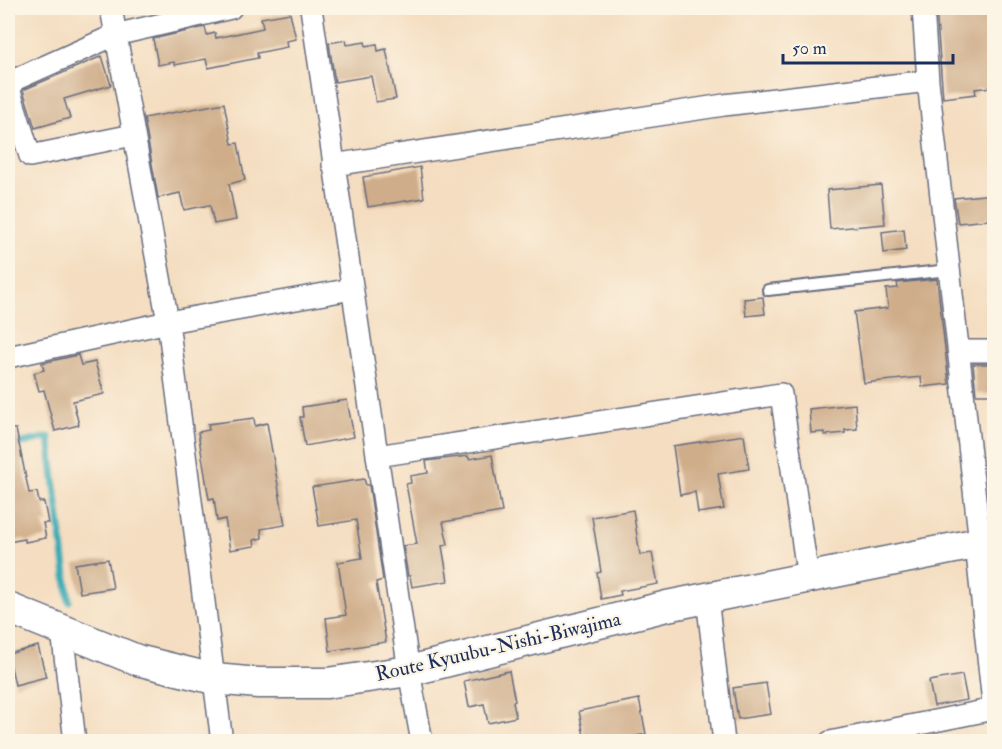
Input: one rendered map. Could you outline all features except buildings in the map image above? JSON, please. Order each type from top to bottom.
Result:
[{"type":"main road","name":"Route Kyuubu-Nishi-Biwajima","points":[[8,608],[137,660],[214,679],[258,683],[327,683],[409,671],[667,606],[983,543]]},
{"type":"street","points":[[111,8],[168,322],[222,741]]},
{"type":"street","points":[[134,135],[30,156],[9,92],[12,81],[116,35],[231,8]]},
{"type":"street","points":[[311,8],[376,456],[422,741]]},
{"type":"street","points":[[830,741],[994,710],[983,543],[928,81],[922,8]]},
{"type":"street","points":[[333,165],[724,105],[928,81]]},
{"type":"street","points":[[8,357],[168,322],[352,289]]},
{"type":"street","points":[[959,351],[994,351]]},
{"type":"street","points":[[376,456],[781,394],[808,578]]},
{"type":"street","points":[[707,598],[724,741]]},
{"type":"street","points":[[62,630],[75,741]]},
{"type":"lane","points":[[768,290],[950,270]]},
{"type":"waterway","points":[[8,446],[49,437],[69,601]]}]
